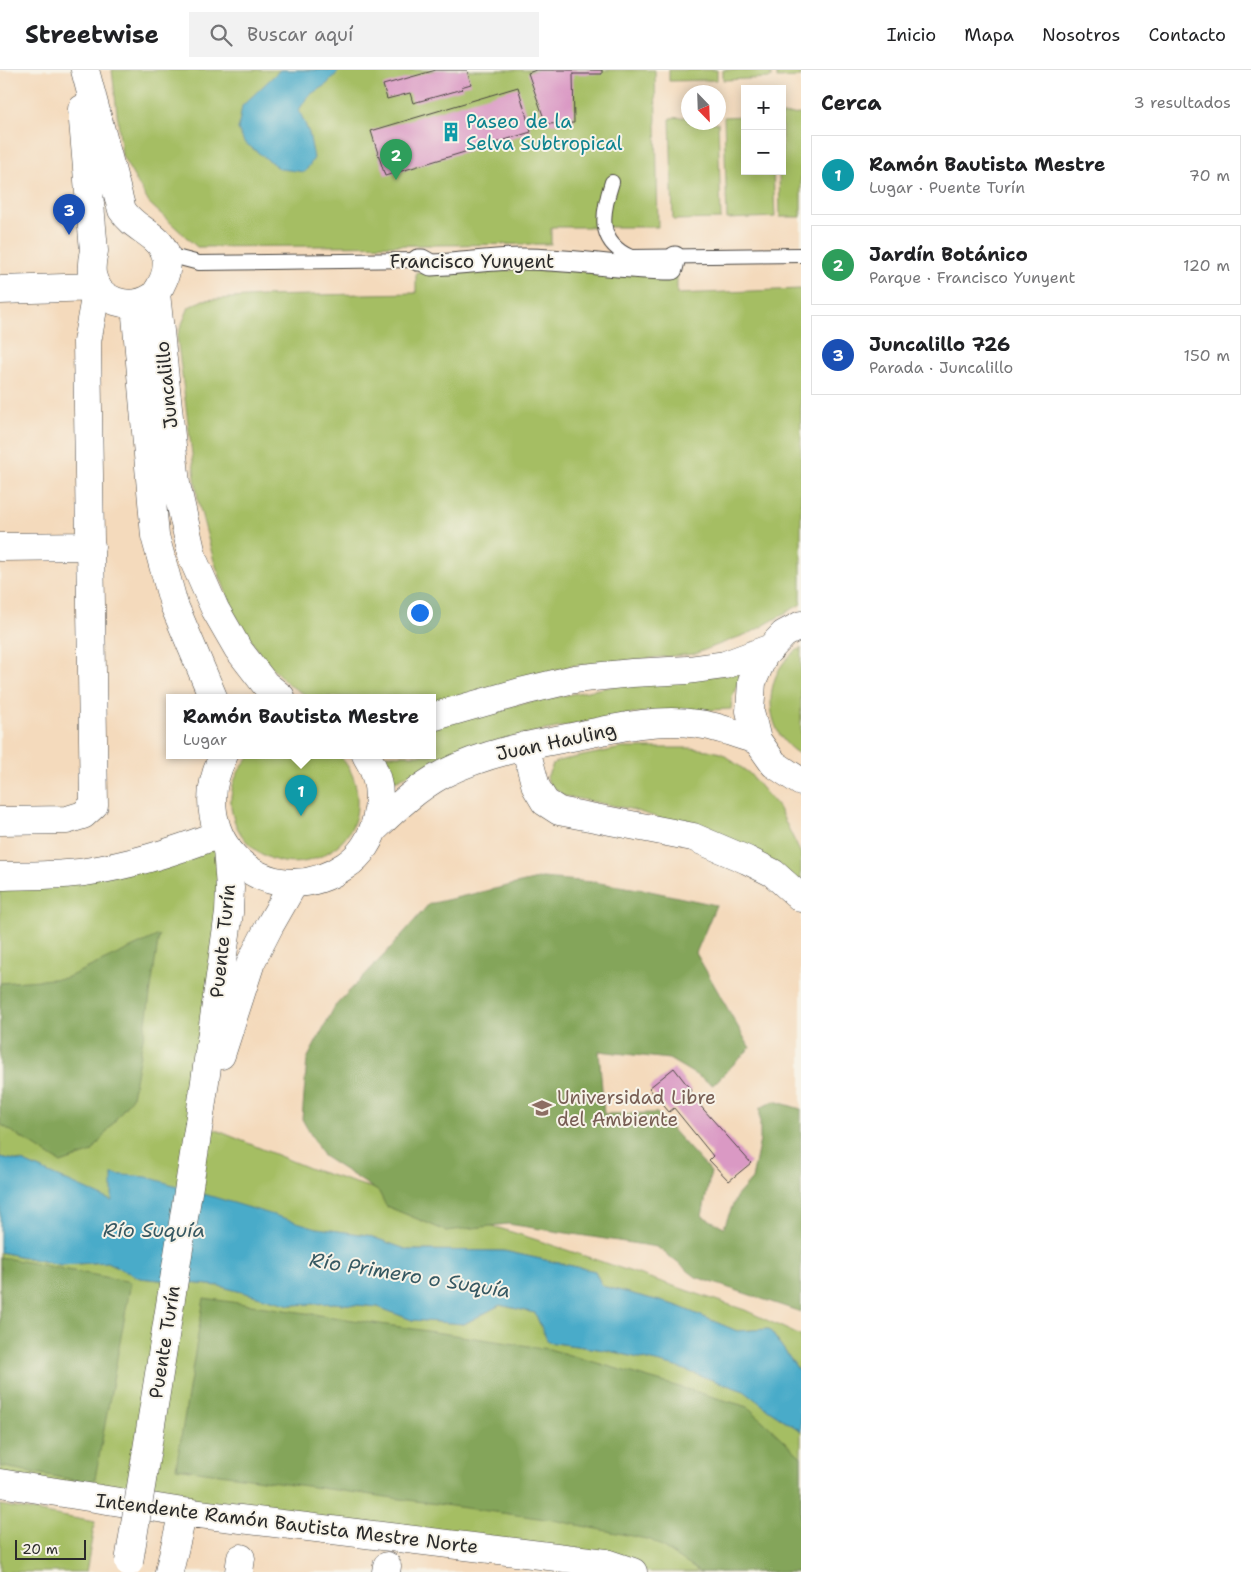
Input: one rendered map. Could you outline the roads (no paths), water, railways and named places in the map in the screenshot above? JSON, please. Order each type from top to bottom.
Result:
[{"type":"main road","points":[[78,70],[94,251],[91,263],[92,276],[97,287],[105,296],[115,302],[152,293]]},
{"type":"main road","points":[[85,70],[122,210],[131,222],[153,239]]},
{"type":"main road","points":[[94,251],[105,237],[114,232],[130,229],[153,239]]},
{"type":"main road","name":"Juncalillo","points":[[153,239],[167,260],[167,270],[152,293],[155,536],[174,605],[212,694]]},
{"type":"main road","points":[[0,290],[97,287]]},
{"type":"main road","points":[[0,821],[67,820],[84,815],[94,805],[87,342],[97,287]]},
{"type":"main road","name":"Juncalillo","points":[[152,293],[176,484],[193,559],[215,609],[238,649],[266,684],[278,694]]},
{"type":"main road","points":[[0,547],[91,546]]},
{"type":"main road","points":[[801,625],[784,634],[764,655],[752,682],[750,711],[757,740],[774,764],[794,777],[801,804]]},
{"type":"main road","points":[[436,716],[574,679],[726,665],[771,648]]},
{"type":"main road","name":"Juan Hauling","points":[[375,828],[409,796],[442,775],[476,759],[525,746],[626,726],[668,721],[700,724],[757,740]]},
{"type":"main road","points":[[525,746],[536,787],[546,802],[559,811],[693,837],[747,860],[773,874],[801,898]]},
{"type":"main road","name":"Puente Turín","points":[[128,1567],[199,1123],[205,1070],[229,913],[230,888],[223,841],[211,807],[214,778],[222,759]]},
{"type":"main road","points":[[0,876],[84,872],[129,864],[223,841],[237,860],[250,870],[264,877],[294,883],[315,881],[334,874],[352,862],[365,846],[375,828],[380,806],[379,784],[369,759]]},
{"type":"main road","name":"Puente Turín","points":[[199,1123],[251,962],[294,883]]},
{"type":"main road","name":"Intendente Ramón Bautista Mestre Norte","points":[[0,1484],[184,1512],[606,1563],[633,1572]]},
{"type":"main road","points":[[170,1572],[184,1512]]},
{"type":"street","name":"Francisco Yunyent","points":[[418,260],[422,260],[430,265],[521,259],[588,262],[632,268],[672,268],[675,257]]},
{"type":"lane","points":[[612,182],[607,197],[604,220],[609,242],[619,252],[631,257],[801,255]]},
{"type":"lane","points":[[153,239],[176,257],[199,264]]},
{"type":"lane","name":"Francisco Yunyent","points":[[199,264],[418,260]]},
{"type":"lane","points":[[152,293],[177,271],[199,264]]},
{"type":"water","points":[[280,70],[340,70],[327,84],[308,96],[299,110],[309,133],[314,158],[305,172],[280,169],[244,142],[238,129],[242,106]]},
{"type":"water","name":"Río Suquía","points":[[0,1157],[24,1162],[112,1201],[112,1174],[147,1177],[317,1228],[367,1235],[408,1250],[504,1251],[595,1271],[602,1286],[675,1305],[737,1331],[769,1329],[797,1368],[801,1370],[801,1431],[744,1391],[673,1366],[605,1350],[548,1342],[535,1313],[500,1305],[464,1324],[412,1320],[378,1307],[334,1303],[291,1305],[219,1286],[140,1278],[107,1262],[61,1265],[0,1252]]},
{"type":"place","name":"Paseo de la Selva Subtropical","points":[[451,132]]},
{"type":"place","name":"Jardín Botánico","points":[[396,180]]},
{"type":"place","name":"Juncalillo 726","points":[[69,235]]},
{"type":"place","name":"Ramón Bautista Mestre","points":[[301,816]]},
{"type":"place","name":"Universidad Libre del Ambiente","points":[[542,1108]]},
{"type":"water label","name":"Río Primero o Suquía","points":[[410,1275]]}]
